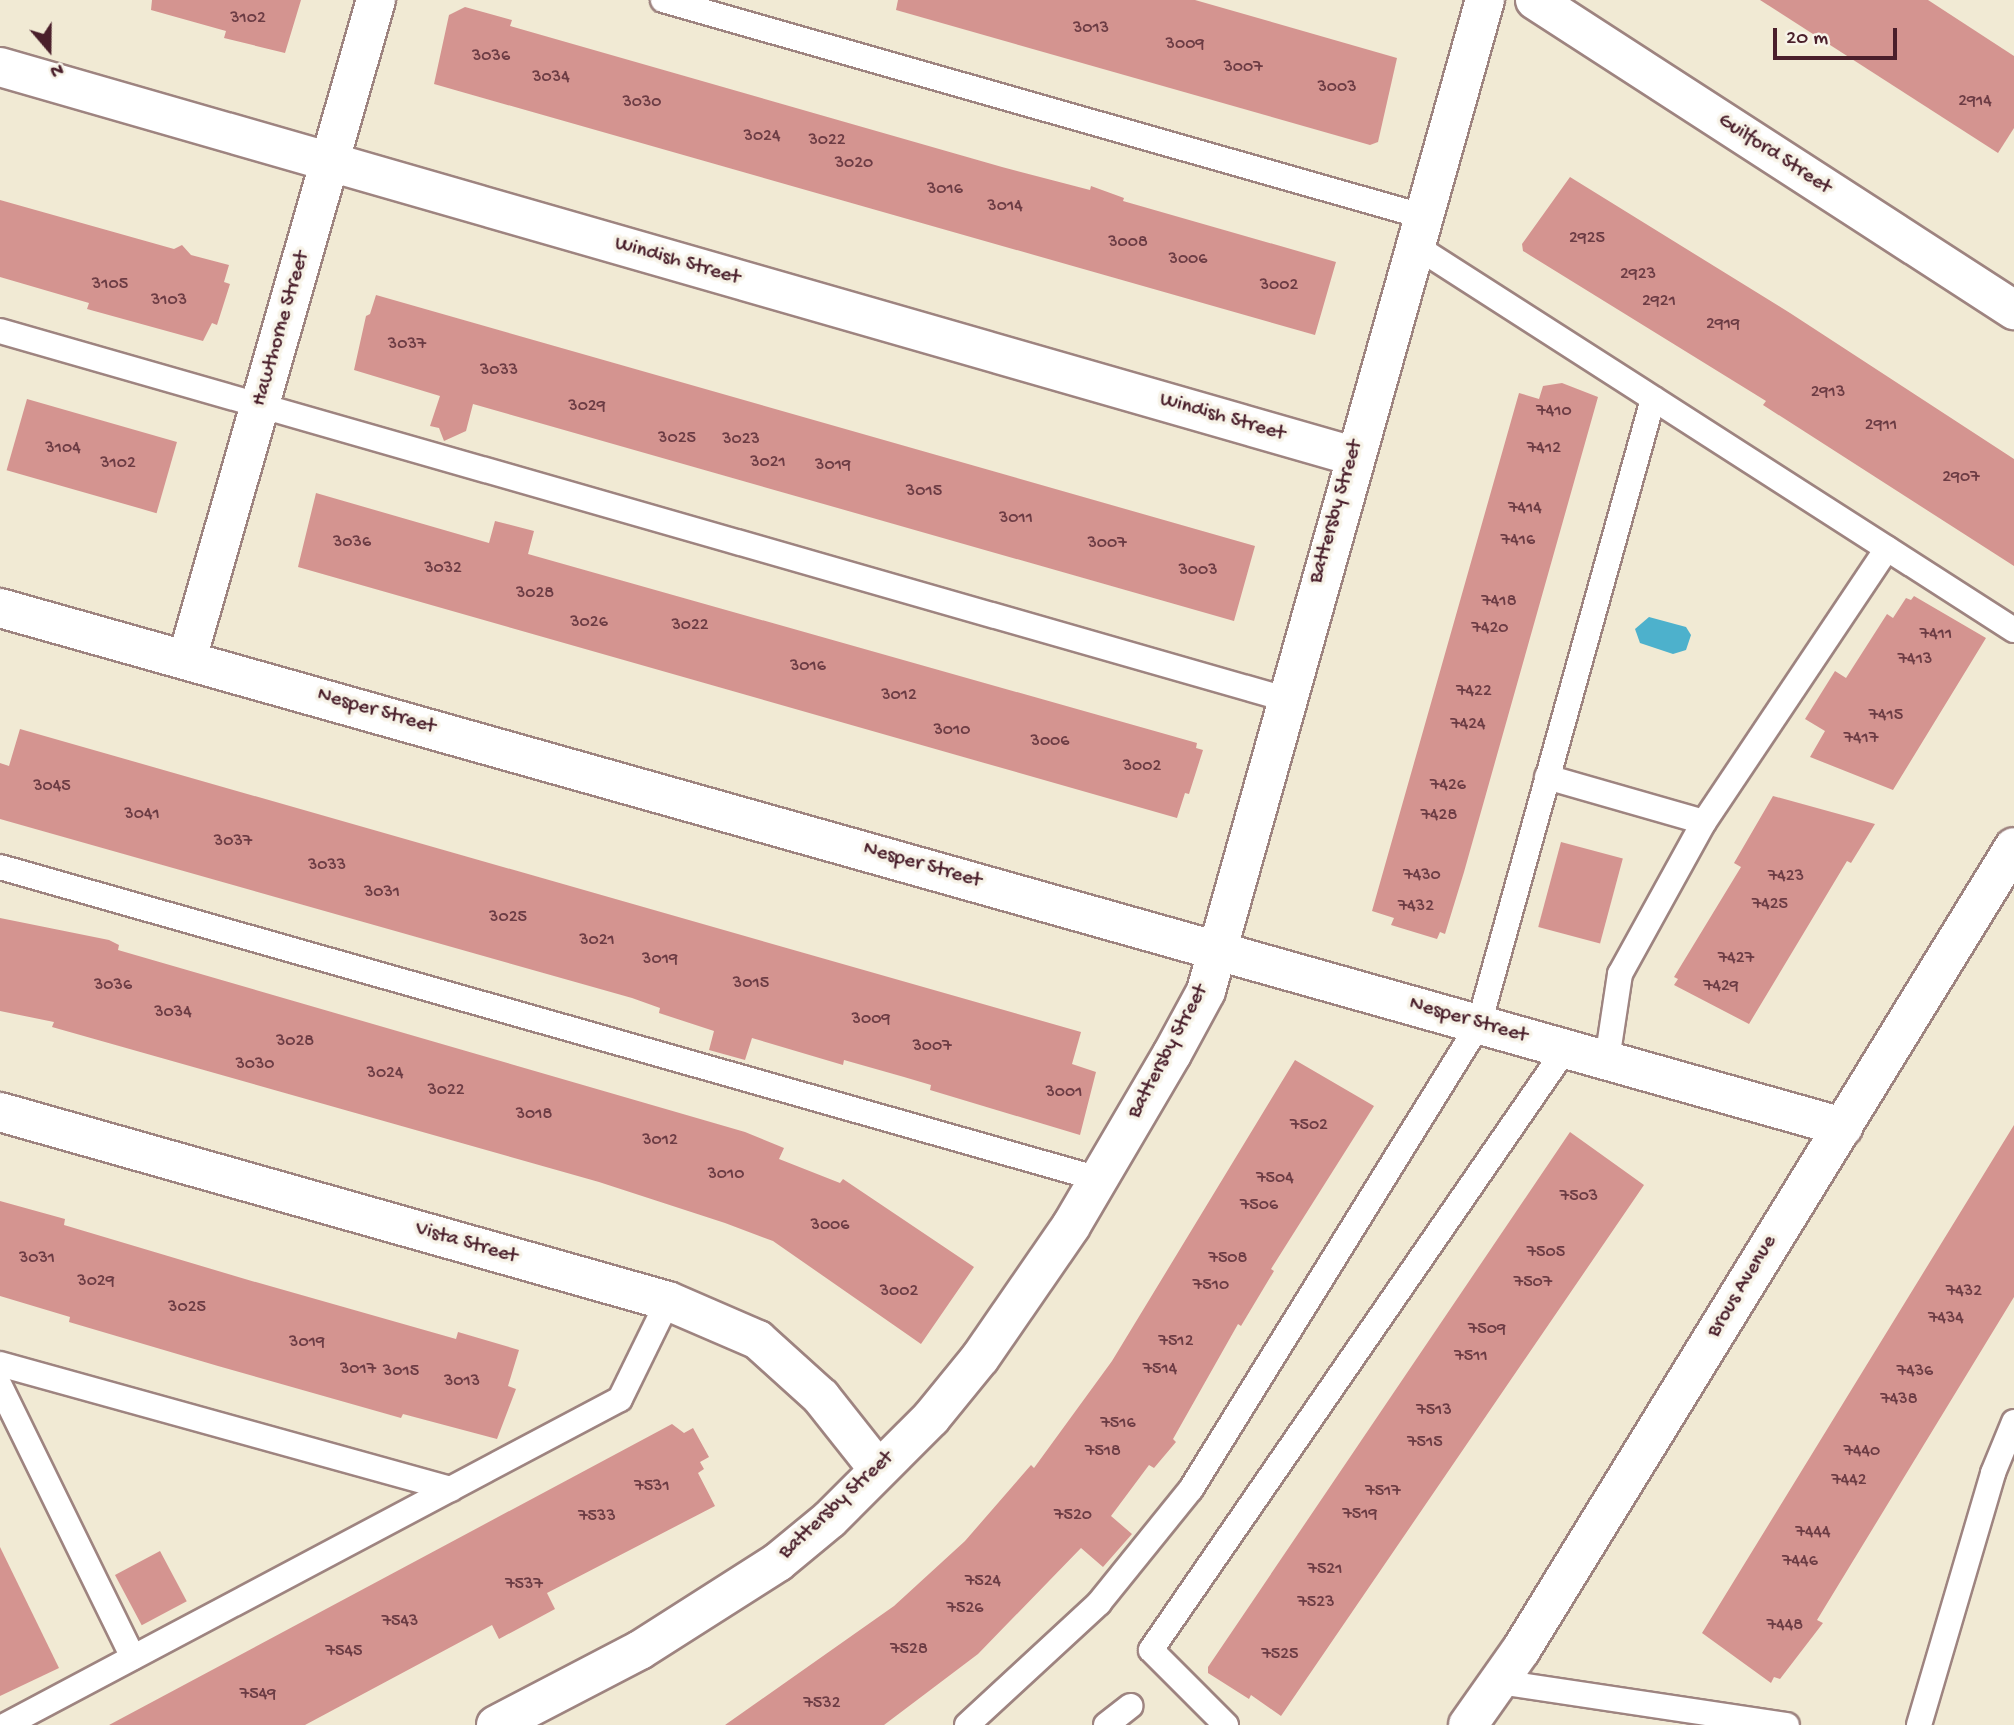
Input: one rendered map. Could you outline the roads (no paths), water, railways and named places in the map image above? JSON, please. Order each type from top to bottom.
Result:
[{"type":"street","name":"Hawthorne Street","points":[[187,659],[376,0]]},
{"type":"street","name":"Battersby Street","points":[[496,1725],[718,1604],[778,1562],[931,1418],[980,1358],[1099,1179],[1206,991],[1214,949],[1485,0]]},
{"type":"street","name":"Guilford Street","points":[[1535,0],[2014,310]]},
{"type":"street","name":"Windish Street","points":[[0,67],[1353,456]]},
{"type":"street","name":"Nesper Street","points":[[0,608],[1843,1127]]},
{"type":"street","name":"Brous Avenue","points":[[1468,1725],[1499,1682],[2014,847]]},
{"type":"street","name":"Vista Street","points":[[0,1112],[668,1301],[758,1340],[821,1398],[878,1469]]},
{"type":"lane","points":[[663,0],[1418,231],[1653,399],[2014,630]]},
{"type":"lane","points":[[0,331],[1285,699]]},
{"type":"lane","points":[[967,1725],[1099,1603],[1191,1489],[1479,1024],[1653,399]]},
{"type":"lane","points":[[1607,1060],[1620,974],[1704,822],[1887,549]]},
{"type":"lane","points":[[1547,777],[1704,822]]},
{"type":"lane","points":[[0,867],[1099,1179]]},
{"type":"lane","points":[[1226,1725],[1151,1650],[1566,1048]]},
{"type":"lane","points":[[6,1725],[620,1399],[668,1301]]},
{"type":"lane","points":[[0,1364],[451,1489]]},
{"type":"lane","points":[[0,1386],[133,1657]]},
{"type":"lane","points":[[1919,1725],[1993,1473],[2014,1422]]},
{"type":"lane","points":[[1499,1682],[1787,1725]]},
{"type":"lane","points":[[1106,1725],[1130,1706]]},
{"type":"water","points":[[1649,617],[1686,627],[1691,635],[1686,650],[1673,654],[1640,643],[1635,629]]}]
